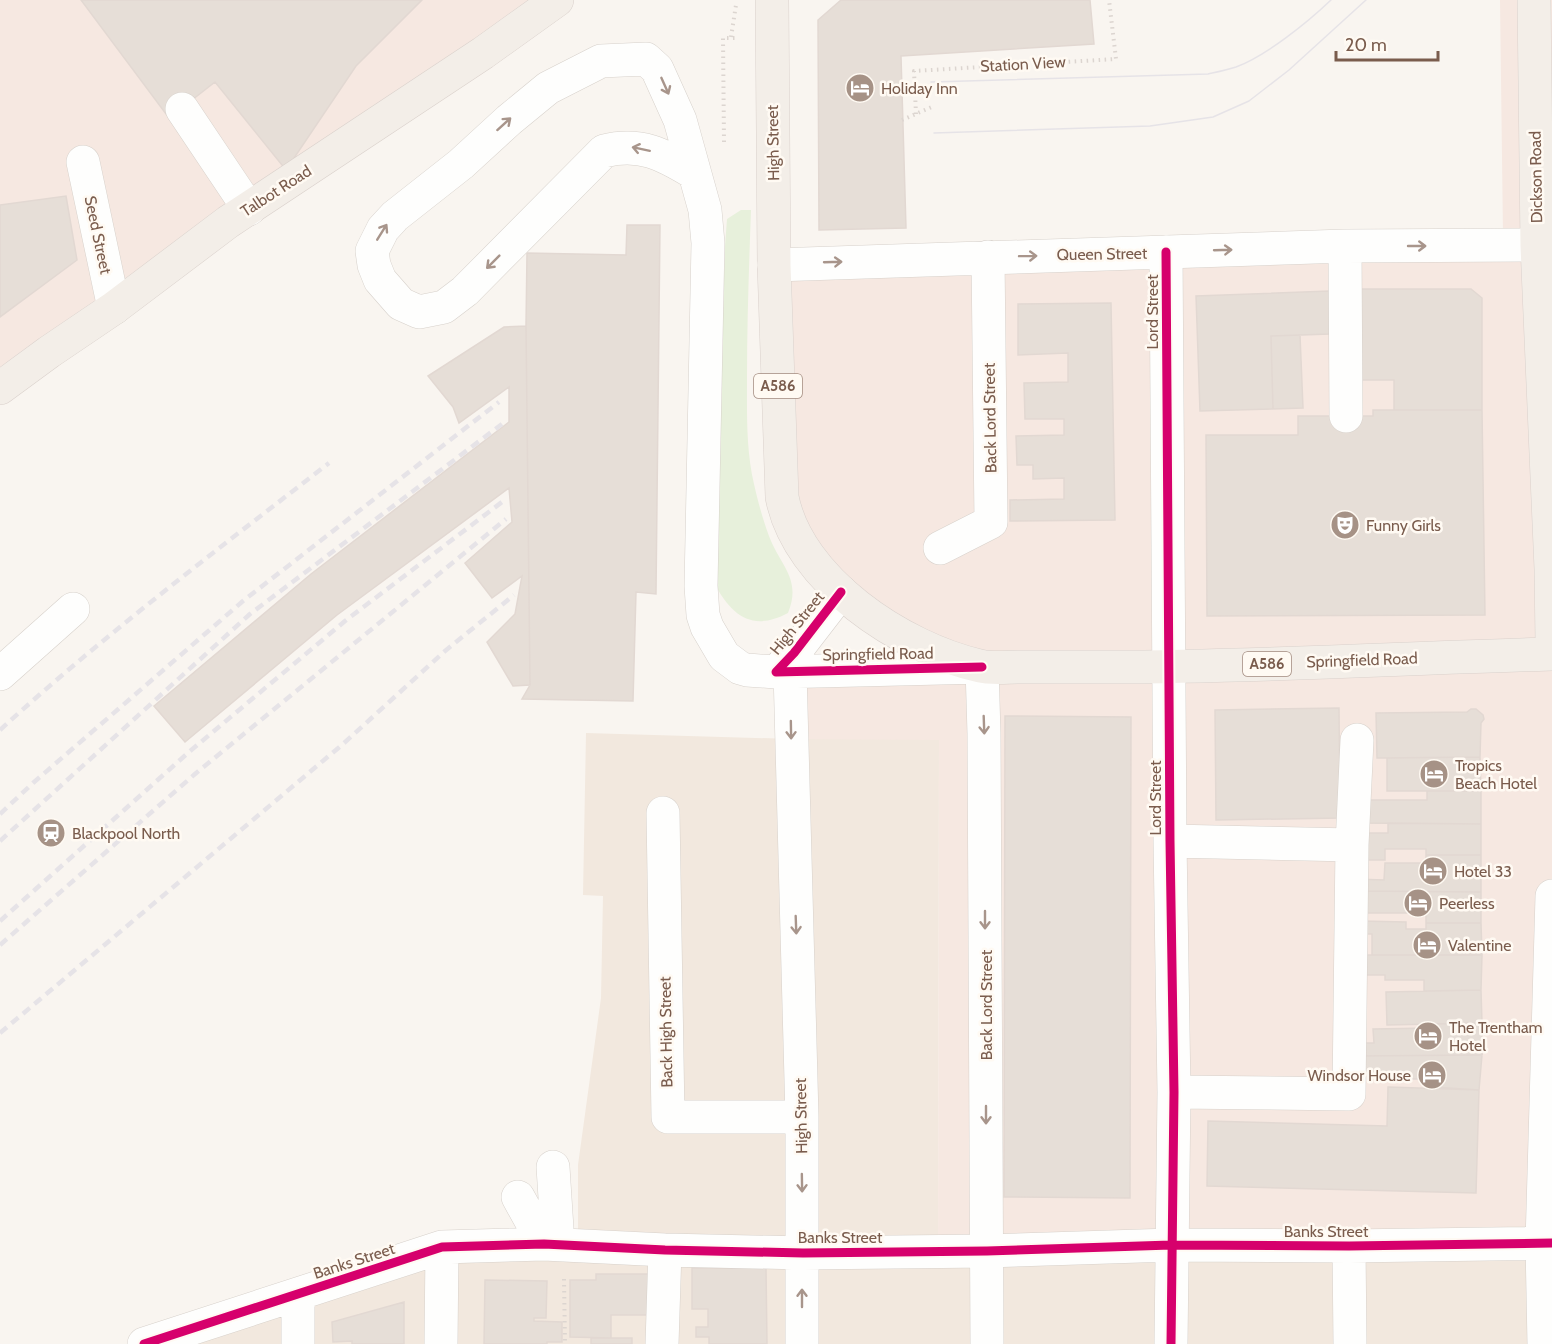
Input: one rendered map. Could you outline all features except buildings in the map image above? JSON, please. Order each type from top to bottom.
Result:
[{"type":"main road","name":"Talbot Road","points":[[0,388],[114,308],[228,222],[483,53],[557,0]]},
{"type":"main road","name":"High Street","points":[[772,0],[774,265],[780,458],[785,511],[799,542],[841,592],[882,623],[909,639],[950,657],[982,667]]},
{"type":"main road","name":"Dickson Road","points":[[1534,0],[1543,256],[1552,642]]},
{"type":"main road","name":"Springfield Road","points":[[982,667],[1169,667],[1552,654]]},
{"type":"street","points":[[646,59],[657,69],[680,120],[694,173],[664,155],[644,150],[620,147],[604,151],[465,291],[444,307],[419,312],[401,304],[380,280],[374,265],[372,251],[382,229],[395,216],[461,164],[508,120],[548,88],[601,61],[646,59]]},
{"type":"street","points":[[182,109],[249,208]]},
{"type":"street","name":"Seed Street","points":[[83,162],[114,308]]},
{"type":"street","name":"Springfield Road","points":[[694,173],[705,210],[708,243],[701,586],[703,615],[715,642],[724,656],[740,668],[747,670],[783,672],[982,667]]},
{"type":"street","points":[[1345,246],[1346,416]]},
{"type":"street","name":"Queen Street","points":[[774,265],[1345,246],[1543,256]]},
{"type":"street","name":"Lord Street","points":[[1166,252],[1174,1092],[1171,1344]]},
{"type":"street","name":"Back Lord Street","points":[[940,548],[991,522],[988,257]]},
{"type":"street","name":"High Street","points":[[802,1344],[802,1117],[783,672],[794,653],[841,592]]},
{"type":"street","points":[[0,674],[73,609]]},
{"type":"street","name":"Back Lord Street","points":[[982,667],[987,1344]]},
{"type":"street","points":[[1174,1092],[1349,1095],[1352,845],[1357,740]]},
{"type":"street","name":"Back High Street","points":[[663,813],[668,1117],[802,1117]]},
{"type":"street","points":[[1170,842],[1352,845]]},
{"type":"street","points":[[1544,1344],[1552,896]]},
{"type":"street","points":[[553,1167],[555,1244]]},
{"type":"street","points":[[518,1197],[555,1244]]},
{"type":"street","name":"Banks Street","points":[[144,1344],[207,1334],[298,1295],[442,1247],[555,1244],[665,1250],[803,1252],[987,1251],[1171,1245],[1349,1246],[1547,1243]]},
{"type":"street","points":[[1349,1246],[1350,1344]]},
{"type":"street","points":[[441,1344],[442,1247]]},
{"type":"street","points":[[662,1344],[665,1250]]},
{"type":"street","points":[[298,1295],[298,1344]]},
{"type":"path","points":[[731,37],[736,0]]},
{"type":"path","points":[[724,144],[723,38],[737,37],[737,48]]},
{"type":"path","points":[[902,120],[934,106]]},
{"type":"path","points":[[555,1244],[565,1344]]},
{"type":"shaded area","points":[[0,0],[556,0],[0,391]]},
{"type":"shaded area","points":[[1500,0],[1552,0],[1552,1246],[938,1252],[939,740],[794,739],[790,671],[948,657],[799,542],[774,265],[1503,236]]},
{"type":"shaded area","points":[[586,733],[794,739],[939,739],[938,1251],[1552,1246],[1552,1344],[144,1344],[442,1247],[578,1245],[578,1165],[601,998],[603,896],[583,895]]},
{"type":"green space","points":[[741,210],[751,210],[747,358],[748,445],[754,484],[764,520],[771,541],[789,575],[793,592],[788,613],[764,621],[744,618],[736,612],[714,583],[725,246],[727,219]]},
{"type":"tram line","points":[[931,82],[1208,74],[1236,67],[1260,55],[1299,28],[1331,0]]},
{"type":"tram line","points":[[934,133],[1150,126],[1213,117],[1249,101],[1289,70],[1366,0]]},
{"type":"railway","points":[[0,814],[243,601],[499,402]]},
{"type":"railway","points":[[0,841],[250,614],[502,424]]},
{"type":"railway","points":[[0,730],[120,627],[329,463]]},
{"type":"railway","points":[[0,921],[189,752],[345,621],[502,502]]},
{"type":"railway","points":[[0,945],[195,774],[506,519]]},
{"type":"railway","points":[[0,1033],[343,744],[445,651],[514,595]]},
{"type":"cycle path","points":[[1166,252],[1174,1092],[1171,1344]]},
{"type":"cycle path","points":[[776,672],[794,653],[841,592]]},
{"type":"cycle path","points":[[776,672],[982,667]]},
{"type":"cycle path","points":[[144,1344],[442,1247],[544,1244],[803,1253],[987,1251],[1171,1245],[1349,1246],[1552,1243]]},
{"type":"place","name":"Holiday Inn","points":[[860,88]]},
{"type":"place","name":"Funny Girls","points":[[1345,525]]},
{"type":"place","name":"Tropics Beach Hotel","points":[[1434,774]]},
{"type":"place","name":"Blackpool North","points":[[51,833]]},
{"type":"place","name":"Hotel 33","points":[[1433,871]]},
{"type":"place","name":"Peerless","points":[[1418,903]]},
{"type":"place","name":"Valentine","points":[[1427,945]]},
{"type":"place","name":"The Trentham Hotel","points":[[1428,1036]]},
{"type":"place","name":"Windsor House","points":[[1432,1075]]}]
